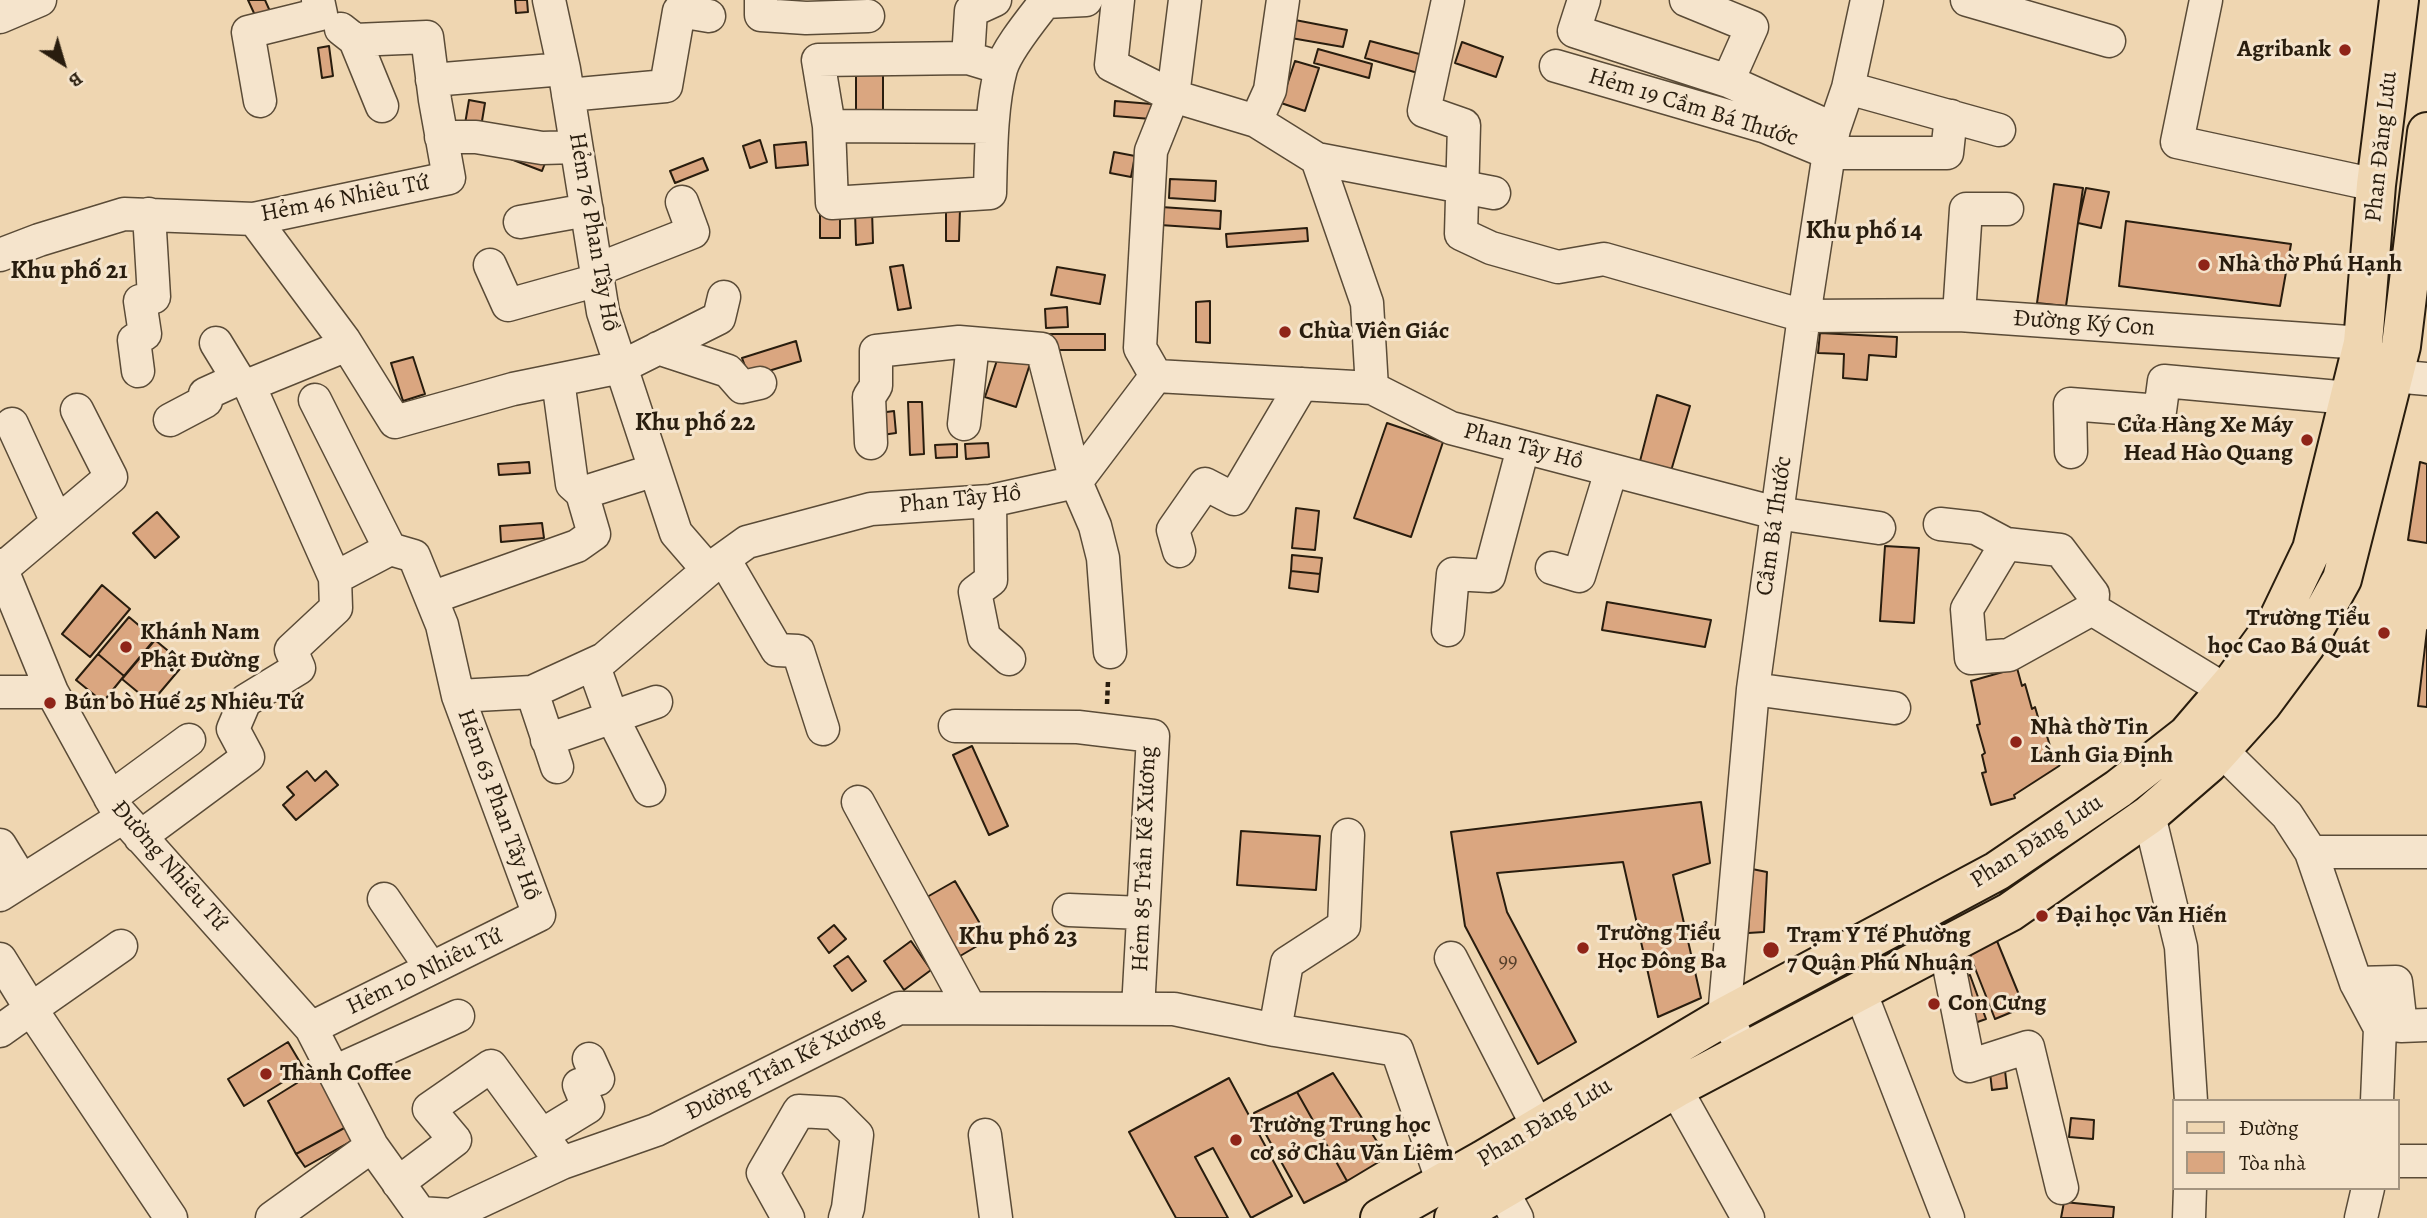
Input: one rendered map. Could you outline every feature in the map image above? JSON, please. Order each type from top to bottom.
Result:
[{"type":"main road","name":"Phan Đăng Lưu","points":[[1448,1200],[1538,1128],[1657,1056],[1724,1017],[1997,871],[2118,789],[2187,735],[2225,690],[2278,620],[2312,549],[2363,343],[2376,185],[2399,0]]},
{"type":"main road","name":"Phan Đăng Lưu","points":[[1380,1218],[1448,1200],[1509,1204],[1676,1088],[2010,912],[2149,815],[2208,764],[2262,704],[2305,646],[2342,579],[2410,377],[2401,346],[2423,194],[2427,132]]},
{"type":"main road","points":[[2376,185],[2423,194]]},
{"type":"street","points":[[2,12],[40,0]]},
{"type":"street","name":"Hẻm 76 Phan Tây Hồ","points":[[550,0],[603,312],[676,533],[716,564],[777,650],[798,651],[823,729]]},
{"type":"street","points":[[761,0],[761,15],[806,18],[868,16]]},
{"type":"street","points":[[968,58],[971,11],[995,0]]},
{"type":"street","points":[[818,60],[829,126],[832,203],[990,193],[992,127],[1001,68],[1044,1],[1086,0]]},
{"type":"street","points":[[1118,0],[1111,65],[1173,96],[1256,121],[1317,159],[1494,193]]},
{"type":"street","points":[[1076,482],[1156,376],[1140,348],[1151,151],[1173,96],[1185,0]]},
{"type":"street","points":[[1256,121],[1270,90],[1283,0]]},
{"type":"street","points":[[1448,0],[1424,111],[1464,125],[1462,187]]},
{"type":"street","points":[[1584,0],[1574,31],[1728,81],[1832,141],[1947,153],[1951,116]]},
{"type":"street","points":[[1686,0],[1752,27],[1728,81]]},
{"type":"street","name":"Cầm Bá Thước","points":[[1724,1017],[1753,688],[1776,513],[1832,141],[1848,88],[1867,0]]},
{"type":"street","points":[[1967,0],[2109,41]]},
{"type":"street","points":[[2206,0],[2177,142],[2376,185]]},
{"type":"street","points":[[260,100],[248,32],[319,7],[355,40],[382,106]]},
{"type":"street","points":[[433,90],[566,82],[666,86],[679,11],[709,16]]},
{"type":"street","points":[[806,18],[810,61],[968,58],[1001,68]]},
{"type":"street","name":"Hẻm 46 Nhiêu Tứ","points":[[0,255],[124,214],[254,219],[449,178],[433,90],[427,37],[355,40]]},
{"type":"street","name":"Hẻm 19 Cầm Bá Thước","points":[[1556,66],[1766,127],[1832,141]]},
{"type":"street","points":[[1848,88],[1999,130]]},
{"type":"street","points":[[829,126],[992,127]]},
{"type":"street","points":[[441,137],[476,137],[542,148],[576,147]]},
{"type":"street","points":[[1317,159],[1367,303],[1372,388]]},
{"type":"street","name":"Đường Ký Con","points":[[1462,187],[1461,234],[1492,247],[1558,267],[1604,259],[1804,316],[1959,315],[2363,343]]},
{"type":"street","points":[[490,265],[508,305],[597,275],[693,232],[682,202]]},
{"type":"street","points":[[1959,315],[1966,209],[2007,209]]},
{"type":"street","points":[[520,222],[587,210]]},
{"type":"street","points":[[138,371],[134,340],[145,334],[140,300],[154,297],[149,215]]},
{"type":"street","points":[[254,219],[347,345],[395,422],[513,389],[621,367],[719,318],[724,297]]},
{"type":"street","points":[[871,443],[869,397],[876,386],[876,351],[959,342],[1042,349],[1076,482],[1095,526],[1103,558],[1110,652]]},
{"type":"street","points":[[0,845],[11,888],[124,817],[248,757],[233,729],[245,701],[310,673],[291,650],[337,608],[335,578],[244,382],[216,343]]},
{"type":"street","points":[[964,424],[973,344]]},
{"type":"street","points":[[170,420],[206,401],[205,394],[347,345]]},
{"type":"street","points":[[658,348],[728,371],[742,387],[760,383]]},
{"type":"street","name":"Phan Tây Hồ","points":[[1156,376],[1372,388],[1451,428],[1523,448],[1776,513],[1880,528]]},
{"type":"street","points":[[431,598],[577,546],[594,534],[582,493],[572,484],[558,380]]},
{"type":"street","points":[[2071,452],[2070,404],[2160,411],[2164,381],[2349,398]]},
{"type":"street","points":[[1179,551],[1173,530],[1205,484],[1234,499],[1302,384]]},
{"type":"street","points":[[315,400],[390,549],[335,578]]},
{"type":"street","points":[[1,567],[111,477],[77,410]]},
{"type":"street","points":[[12,424],[57,523]]},
{"type":"street","points":[[1448,630],[1453,574],[1489,576],[1523,448]]},
{"type":"street","points":[[582,493],[655,470]]},
{"type":"street","points":[[1552,568],[1579,576],[1611,471]]},
{"type":"street","name":"Phan Tây Hồ","points":[[458,696],[532,692],[604,659],[716,564],[747,542],[872,509],[990,501],[1076,482]]},
{"type":"street","points":[[990,501],[998,585],[975,592],[984,637],[1009,659]]},
{"type":"street","points":[[1940,524],[1976,528],[2006,544],[2060,550],[2094,594],[2092,609]]},
{"type":"street","points":[[2006,544],[1967,609],[1970,659],[2009,655],[2092,609]]},
{"type":"street","name":"Hẻm 63 Phan Tây Hồ","points":[[390,549],[414,556],[442,625],[458,696],[539,915]]},
{"type":"street","name":"Đường Nhiêu Tứ","points":[[1,567],[52,692],[124,817],[312,1028],[372,1146]]},
{"type":"street","points":[[2092,609],[2225,690]]},
{"type":"street","points":[[593,664],[612,717],[649,790]]},
{"type":"street","points":[[1753,688],[1894,708]]},
{"type":"street","points":[[0,692],[52,692]]},
{"type":"street","points":[[532,692],[552,754],[612,717],[656,702]]},
{"type":"street","name":"Hẻm 85 Trần Kế Xương","points":[[955,726],[1078,727],[1153,736],[1138,1009]]},
{"type":"street","points":[[124,817],[189,740]]},
{"type":"street","points":[[2221,750],[2287,815],[2311,852],[2356,982],[2380,1028],[2377,1099]]},
{"type":"street","points":[[858,802],[970,1008]]},
{"type":"street","points":[[2149,815],[2181,947],[2191,1099]]},
{"type":"street","points":[[1275,1030],[1287,963],[1344,926],[1348,835]]},
{"type":"street","points":[[2311,852],[2427,852]]},
{"type":"street","points":[[384,899],[431,968]]},
{"type":"street","points":[[1069,910],[1143,914]]},
{"type":"street","name":"Hẻm 10 Nhiêu Tứ","points":[[312,1028],[539,915]]},
{"type":"street","points":[[0,1031],[121,946]]},
{"type":"street","points":[[1945,946],[1969,1066],[2028,1046],[2062,1188]]},
{"type":"street","points":[[1451,958],[1538,1128]]},
{"type":"street","points":[[0,959],[171,1218]]},
{"type":"street","points":[[2356,982],[2396,982],[2401,1026],[2427,1025]]},
{"type":"street","points":[[1860,991],[1948,1218]]},
{"type":"street","name":"Đường Trần Kế Xương","points":[[372,1146],[420,1213],[463,1215],[562,1163],[656,1130],[899,1008],[1174,1009],[1275,1030],[1398,1050],[1448,1200]]},
{"type":"street","points":[[334,1072],[458,1016]]},
{"type":"street","points":[[1724,1017],[1745,1052]]},
{"type":"street","points":[[1657,1056],[1748,1218]]},
{"type":"street","points":[[542,1135],[587,1107],[579,1085],[598,1079],[589,1059]]},
{"type":"street","points":[[398,1183],[455,1140],[429,1110],[491,1066],[562,1163]]},
{"type":"street","points":[[788,1218],[763,1173],[799,1111],[835,1113],[857,1135],[845,1218]]},
{"type":"street","points":[[985,1135],[996,1218]]},
{"type":"street","points":[[272,1218],[372,1146]]},
{"type":"street","points":[[2399,1161],[2427,1161]]},
{"type":"street","points":[[2189,1218],[2190,1190]]},
{"type":"street","points":[[2361,1218],[2368,1190]]},
{"type":"path","points":[[1106,730],[1110,652]]},
{"type":"building","points":[[248,0],[265,0],[273,18],[259,24]]},
{"type":"building","points":[[515,0],[527,0],[528,12],[516,13]]},
{"type":"building","points":[[1295,20],[1347,30],[1343,47],[1291,38]]},
{"type":"building","points":[[1370,41],[1423,55],[1418,73],[1365,58]]},
{"type":"building","points":[[1462,42],[1503,57],[1496,77],[1455,63]]},
{"type":"building","points":[[329,46],[333,76],[322,78],[318,48]]},
{"type":"building","points":[[1318,49],[1372,64],[1369,78],[1314,63]]},
{"type":"building","points":[[1295,61],[1319,68],[1305,111],[1281,103]]},
{"type":"building","points":[[856,70],[883,70],[883,119],[856,119]]},
{"type":"building","points":[[469,100],[485,103],[481,127],[465,124]]},
{"type":"building","points":[[1115,101],[1152,104],[1151,119],[1114,116]]},
{"type":"building","points":[[760,140],[767,162],[750,168],[743,146]]},
{"type":"building","points":[[806,142],[808,165],[776,168],[774,145]]},
{"type":"building","points":[[1114,152],[1135,156],[1131,177],[1110,173]]},
{"type":"building","points":[[508,158],[547,158],[542,171]]},
{"type":"building","points":[[703,158],[708,170],[675,183],[670,171]]},
{"type":"building","points":[[1170,179],[1216,181],[1215,201],[1169,198]]},
{"type":"building","points":[[2054,184],[2083,188],[2066,306],[2037,303]]},
{"type":"building","points":[[2086,188],[2109,192],[2101,228],[2078,223]]},
{"type":"building","points":[[1161,207],[1221,211],[1220,229],[1160,225]]},
{"type":"building","points":[[946,209],[960,209],[959,241],[946,241]]},
{"type":"building","points":[[840,210],[840,238],[820,238],[820,211]]},
{"type":"building","points":[[872,210],[873,243],[856,245],[855,211]]},
{"type":"building","name":"Nhà thờ Phú Hạnh","points":[[2126,221],[2291,244],[2280,306],[2119,286]]},
{"type":"building","points":[[1307,228],[1308,241],[1227,247],[1226,234]]},
{"type":"building","points":[[903,265],[911,308],[898,310],[890,267]]},
{"type":"building","points":[[1057,267],[1105,275],[1100,304],[1051,295]]},
{"type":"building","points":[[1210,301],[1210,343],[1196,342],[1196,302]]},
{"type":"building","points":[[1067,307],[1068,327],[1046,328],[1045,309]]},
{"type":"building","points":[[1820,333],[1897,337],[1896,357],[1869,355],[1867,380],[1843,378],[1844,354],[1818,353]]},
{"type":"building","points":[[1047,334],[1105,334],[1105,350],[1047,350]]},
{"type":"building","points":[[796,341],[801,361],[749,377],[742,358]]},
{"type":"building","points":[[999,354],[1030,364],[1016,407],[985,397]]},
{"type":"building","points":[[413,357],[425,394],[403,401],[391,363]]},
{"type":"building","points":[[1657,395],[1690,406],[1671,471],[1639,465]]},
{"type":"building","points":[[908,402],[922,402],[924,454],[910,455]]},
{"type":"building","points":[[894,411],[896,433],[882,435],[879,413]]},
{"type":"building","points":[[1387,423],[1443,442],[1411,537],[1354,518]]},
{"type":"building","points":[[988,443],[989,457],[966,459],[965,444]]},
{"type":"building","points":[[957,444],[957,457],[936,458],[935,445]]},
{"type":"building","points":[[529,462],[530,473],[499,475],[498,464]]},
{"type":"building","points":[[2420,462],[2427,464],[2427,543],[2408,540]]},
{"type":"building","points":[[1296,508],[1319,511],[1315,550],[1292,548]]},
{"type":"building","points":[[157,512],[179,537],[155,558],[133,533]]},
{"type":"building","points":[[542,523],[544,538],[501,542],[500,526]]},
{"type":"building","points":[[1885,546],[1919,548],[1914,623],[1880,621]]},
{"type":"building","points":[[1292,555],[1322,558],[1320,574],[1291,571]]},
{"type":"building","points":[[1291,571],[1320,574],[1318,592],[1289,588]]},
{"type":"building","points":[[102,585],[130,609],[90,657],[62,634]]},
{"type":"building","points":[[1607,602],[1711,620],[1705,647],[1602,630]]},
{"type":"building","name":"Khánh Nam Phật Đường","points":[[129,617],[155,639],[124,676],[98,654]]},
{"type":"building","points":[[2427,630],[2427,707],[2418,706]]},
{"type":"building","points":[[155,640],[184,664],[151,703],[122,679]]},
{"type":"building","points":[[98,654],[124,676],[103,702],[76,680]]},
{"type":"building","name":"Nhà thờ Tin Lành Gia Định","points":[[2017,668],[2022,686],[2025,684],[2032,709],[2035,707],[2052,752],[2061,752],[2064,759],[2059,766],[2014,795],[2015,798],[1991,805],[1982,773],[1986,772],[1982,755],[1985,753],[1977,725],[1980,724],[1971,681]]},
{"type":"building","points":[[972,746],[1008,826],[989,835],[953,755]]},
{"type":"building","points":[[307,771],[315,781],[326,771],[338,785],[296,820],[283,805],[294,795],[287,787]]},
{"type":"building","points":[[1701,802],[1710,863],[1673,875],[1701,998],[1658,1017],[1623,862],[1497,873],[1507,912],[1576,1042],[1538,1064],[1465,926],[1451,832]]},
{"type":"building","points":[[1241,831],[1320,836],[1316,890],[1237,885]]},
{"type":"building","points":[[1752,869],[1767,872],[1764,932],[1748,933]]},
{"type":"building","points":[[955,881],[989,939],[955,959],[920,901]]},
{"type":"building","points":[[834,925],[846,939],[829,953],[818,938]]},
{"type":"building","points":[[911,941],[931,970],[904,990],[884,961]]},
{"type":"building","points":[[1997,941],[2024,1007],[1995,1019],[1969,953]]},
{"type":"building","points":[[848,956],[866,981],[852,991],[834,966]]},
{"type":"building","points":[[1970,975],[1986,1019],[1969,1025],[1953,981]]},
{"type":"building","name":"Thành Coffee","points":[[288,1042],[304,1069],[244,1106],[228,1079]]},
{"type":"building","points":[[2003,1053],[2007,1088],[1992,1090],[1988,1055]]},
{"type":"building","points":[[321,1068],[348,1126],[296,1154],[268,1101]]},
{"type":"building","points":[[1333,1073],[1387,1157],[1347,1181],[1297,1092]]},
{"type":"building","points":[[1229,1078],[1292,1196],[1251,1218],[1213,1148],[1195,1157],[1228,1218],[1176,1218],[1129,1132]]},
{"type":"building","points":[[1297,1092],[1347,1181],[1304,1203],[1254,1113]]},
{"type":"building","points":[[2071,1118],[2094,1120],[2093,1139],[2069,1137]]},
{"type":"building","points":[[348,1126],[355,1139],[305,1167],[296,1154]]},
{"type":"building","points":[[2064,1202],[2114,1207],[2113,1218],[2061,1218]]},
{"type":"place","name":"Agribank","points":[[2345,50]]},
{"type":"place","name":"Nhà thờ Phú Hạnh","points":[[2204,265]]},
{"type":"place","name":"Chùa Viên Giác","points":[[1285,332]]},
{"type":"place","name":"Cửa Hàng Xe Máy Head Hào Quang","points":[[2307,440]]},
{"type":"place","name":"Trường Tiểu học Cao Bá Quát","points":[[2384,633]]},
{"type":"place","name":"Khánh Nam Phật Đường","points":[[126,647]]},
{"type":"place","name":"Bún bò Huế 25 Nhiêu Tứ","points":[[50,703]]},
{"type":"place","name":"Nhà thờ Tin Lành Gia Định","points":[[2016,742]]},
{"type":"place","name":"Đại học Văn Hiến","points":[[2042,916]]},
{"type":"place","name":"Trường Tiểu Học Đông Ba","points":[[1583,948]]},
{"type":"place","name":"Trạm Y Tế Phường 7 Quận Phú Nhuận","points":[[1771,950]]},
{"type":"place","name":"Con Cưng","points":[[1934,1004]]},
{"type":"place","name":"Thành Coffee","points":[[266,1074]]},
{"type":"place","name":"Trường Trung học cơ sở Châu Văn Liêm","points":[[1236,1140]]},
{"type":"district","name":"Khu phố 14","points":[[1864,232]]},
{"type":"district","name":"Khu phố 21","points":[[69,272]]},
{"type":"district","name":"Khu phố 22","points":[[695,424]]},
{"type":"district","name":"Khu phố 23","points":[[1018,938]]}]
